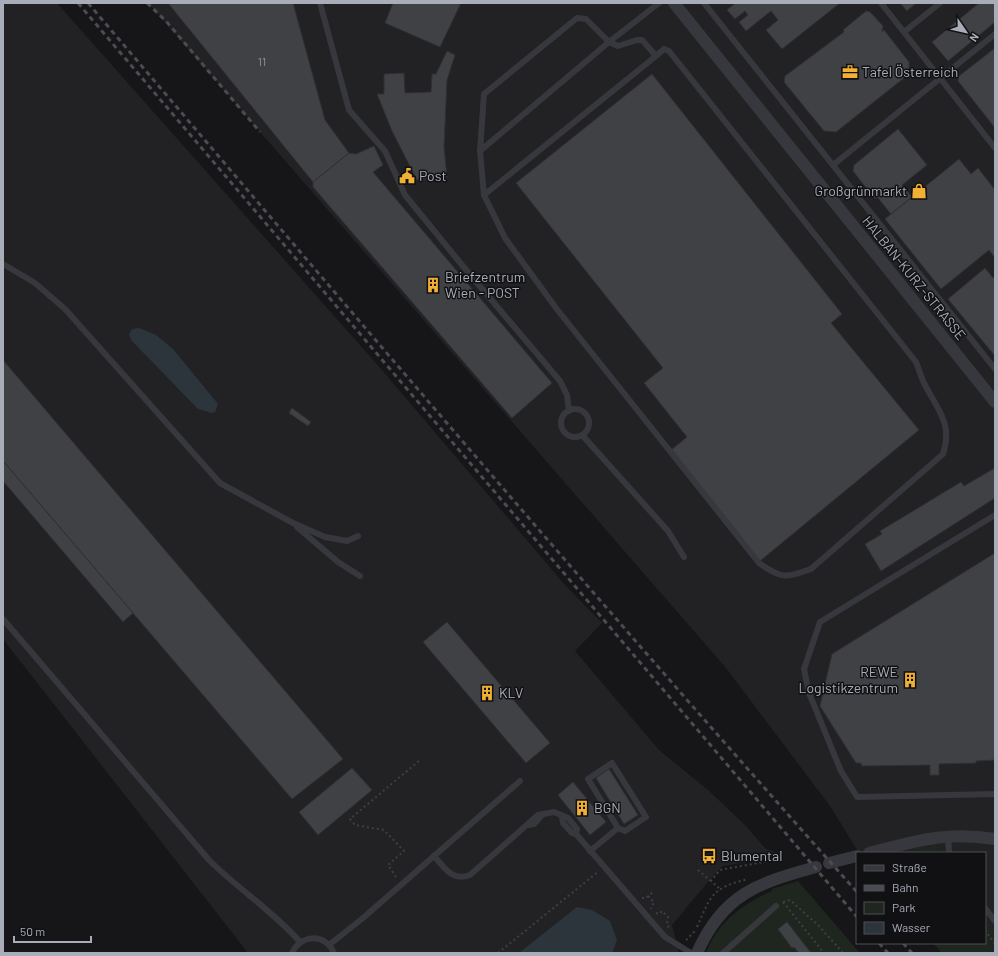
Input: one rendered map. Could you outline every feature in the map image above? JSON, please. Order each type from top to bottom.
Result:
[{"type":"street","name":"HALBAN-KURZ-STRASSE","points":[[674,3],[995,402]]},
{"type":"street","points":[[873,852],[948,835],[995,839]]},
{"type":"street","points":[[829,864],[856,856]]},
{"type":"street","points":[[697,953],[709,928],[717,917],[739,896],[750,890],[791,874],[816,867]]},
{"type":"lane","points":[[320,3],[349,110],[386,151],[405,195],[560,381],[567,394],[569,411]]},
{"type":"lane","points":[[480,151],[609,42],[659,3]]},
{"type":"lane","points":[[704,3],[995,368]]},
{"type":"lane","points":[[881,3],[995,148]]},
{"type":"lane","points":[[904,32],[940,3]]},
{"type":"lane","points":[[484,196],[656,56],[664,49],[669,51],[916,362],[925,384],[943,415],[946,427],[946,443],[943,454],[811,569],[790,577],[775,574],[759,563],[556,308],[505,238],[484,196],[480,151],[484,94],[492,85],[577,18],[586,19],[609,42],[618,46],[637,40],[642,40],[656,56]]},
{"type":"lane","points":[[833,165],[995,34]]},
{"type":"lane","points":[[3,264],[35,283],[65,309],[220,483],[293,523],[338,540],[347,541],[358,536]]},
{"type":"lane","points":[[573,409],[583,411],[589,419],[589,429],[582,436],[574,438],[566,434],[563,430],[561,422],[565,413],[569,411],[573,409]]},
{"type":"lane","points":[[582,436],[668,532],[684,557]]},
{"type":"lane","points":[[995,516],[820,622],[804,669],[809,693],[841,771],[857,797],[995,794]]},
{"type":"lane","points":[[293,523],[338,562],[360,576]]},
{"type":"lane","points":[[3,619],[209,860],[237,887],[278,919],[300,942]]},
{"type":"lane","points":[[612,763],[646,817],[625,831],[618,828],[588,779],[612,763]]},
{"type":"lane","points":[[329,945],[363,918],[520,781]]},
{"type":"lane","points":[[434,856],[453,875],[463,878],[470,875],[528,825],[534,824],[543,814],[554,812],[562,817],[563,823],[572,833],[576,834],[665,937],[691,953]]},
{"type":"lane","points":[[590,851],[618,828]]},
{"type":"lane","points":[[948,835],[949,852]]},
{"type":"lane","points":[[723,953],[776,906]]},
{"type":"lane","points":[[986,909],[995,921]]},
{"type":"lane","points":[[292,953],[300,942],[309,938],[317,938],[329,945],[334,953]]},
{"type":"path","points":[[396,877],[388,865],[404,851],[384,830],[355,825],[350,819],[420,760]]},
{"type":"path","points":[[711,881],[720,870],[779,860],[779,864]]},
{"type":"path","points":[[498,953],[585,881],[605,867]]},
{"type":"path","points":[[698,870],[719,888]]},
{"type":"path","points":[[639,895],[643,898],[654,891]]},
{"type":"path","points":[[648,896],[654,902],[651,908],[652,911],[659,914],[662,911],[668,917],[667,924],[671,933]]},
{"type":"path","points":[[776,906],[790,900],[819,926],[843,953]]},
{"type":"path","points":[[783,902],[824,953]]},
{"type":"path","points":[[682,940],[688,940],[696,930]]},
{"type":"path","points":[[986,931],[995,944]]},
{"type":"shaded area","points":[[3,3],[57,3],[375,362],[565,585],[602,623],[575,651],[659,750],[708,790],[745,825],[766,849],[773,851],[778,857],[723,866],[672,925],[679,953],[248,953],[3,639]]},
{"type":"shaded area","points":[[148,3],[995,3],[995,935],[986,923],[986,852],[940,852],[936,843],[904,852],[858,852],[830,806],[726,668]]},
{"type":"green space","points":[[936,842],[941,852],[904,852]]},
{"type":"green space","points":[[798,881],[860,953],[706,953],[717,932],[732,915],[761,896],[772,891],[772,889]]},
{"type":"green space","points":[[986,923],[995,935],[995,953],[942,953],[934,944],[986,944]]},
{"type":"water","points":[[139,328],[156,335],[173,349],[218,404],[215,412],[212,413],[198,409],[132,341],[129,335],[132,329]]},
{"type":"water","points":[[577,907],[592,910],[610,921],[617,940],[612,953],[519,953]]},
{"type":"building","points":[[168,3],[293,3],[325,120],[349,153],[313,182]]},
{"type":"building","points":[[393,3],[461,3],[440,47],[385,23]]},
{"type":"building","points":[[733,3],[840,3],[782,49],[766,30],[778,20],[771,11],[746,31],[739,22],[748,15],[745,11],[735,19],[727,10],[734,4]]},
{"type":"building","points":[[900,3],[916,3],[907,11]]},
{"type":"building","points":[[979,3],[995,3],[995,22],[948,61],[932,42]]},
{"type":"building","points":[[866,11],[870,12],[883,26],[882,32],[884,30],[909,62],[909,74],[836,132],[824,131],[784,82],[785,76],[844,32],[843,30]]},
{"type":"building","points":[[995,48],[995,128],[958,81],[959,76]]},
{"type":"building","points":[[447,51],[455,55],[447,80],[444,147],[447,177],[417,180],[392,131],[377,94],[384,94],[384,74],[404,73],[405,93],[431,92],[432,74],[436,74]]},
{"type":"building","points":[[652,74],[842,314],[831,323],[919,430],[760,561],[670,451],[687,437],[644,383],[663,368],[516,183]]},
{"type":"building","points":[[898,129],[927,165],[902,185],[912,197],[891,214],[878,198],[874,198],[853,171],[854,165]]},
{"type":"building","name":"Briefzentrum Wien - POST","points":[[374,146],[383,165],[373,172],[552,383],[512,418],[313,187],[313,182],[349,153],[356,154]]},
{"type":"building","points":[[959,159],[971,174],[978,168],[995,190],[995,258],[989,250],[941,289],[885,219]]},
{"type":"building","points":[[985,268],[993,278],[995,276],[995,356],[948,299]]},
{"type":"building","points":[[3,360],[343,759],[292,799],[3,461]]},
{"type":"building","points":[[292,408],[311,422],[308,426],[289,413]]},
{"type":"building","points":[[3,461],[133,613],[123,622],[3,481]]},
{"type":"building","points":[[995,468],[995,498],[881,571],[865,544],[882,534],[880,531],[961,482],[964,486]]},
{"type":"building","name":"REWE Logistikzentrum","points":[[995,553],[995,760],[976,761],[976,763],[939,764],[939,775],[930,775],[930,765],[862,766],[861,763],[856,763],[820,706],[832,654]]},
{"type":"building","name":"KLV","points":[[447,622],[550,743],[526,763],[423,642]]},
{"type":"building","points":[[352,768],[372,790],[318,835],[299,812]]},
{"type":"building","points":[[609,769],[638,815],[624,824],[596,778]]},
{"type":"building","name":"BGN","points":[[573,782],[606,822],[590,835],[558,795]]},
{"type":"building","points":[[787,922],[811,953],[799,953],[794,947],[792,948],[778,929]]},
{"type":"railway","points":[[78,3],[856,916]]},
{"type":"railway","points":[[88,3],[662,672],[856,891]]},
{"type":"railway","points":[[147,3],[166,21],[260,132]]},
{"type":"railway","points":[[880,944],[888,953]]},
{"type":"railway","points":[[904,944],[912,953]]},
{"type":"place","name":"Tafel Österreich","points":[[850,72]]},
{"type":"place","name":"Post","points":[[407,176]]},
{"type":"place","name":"Großgrünmarkt","points":[[919,191]]},
{"type":"place","name":"Briefzentrum Wien - POST","points":[[433,285]]},
{"type":"place","name":"REWE Logistikzentrum","points":[[910,680]]},
{"type":"place","name":"KLV","points":[[487,693]]},
{"type":"place","name":"BGN","points":[[582,808]]},
{"type":"place","name":"Blumental","points":[[709,856]]}]
